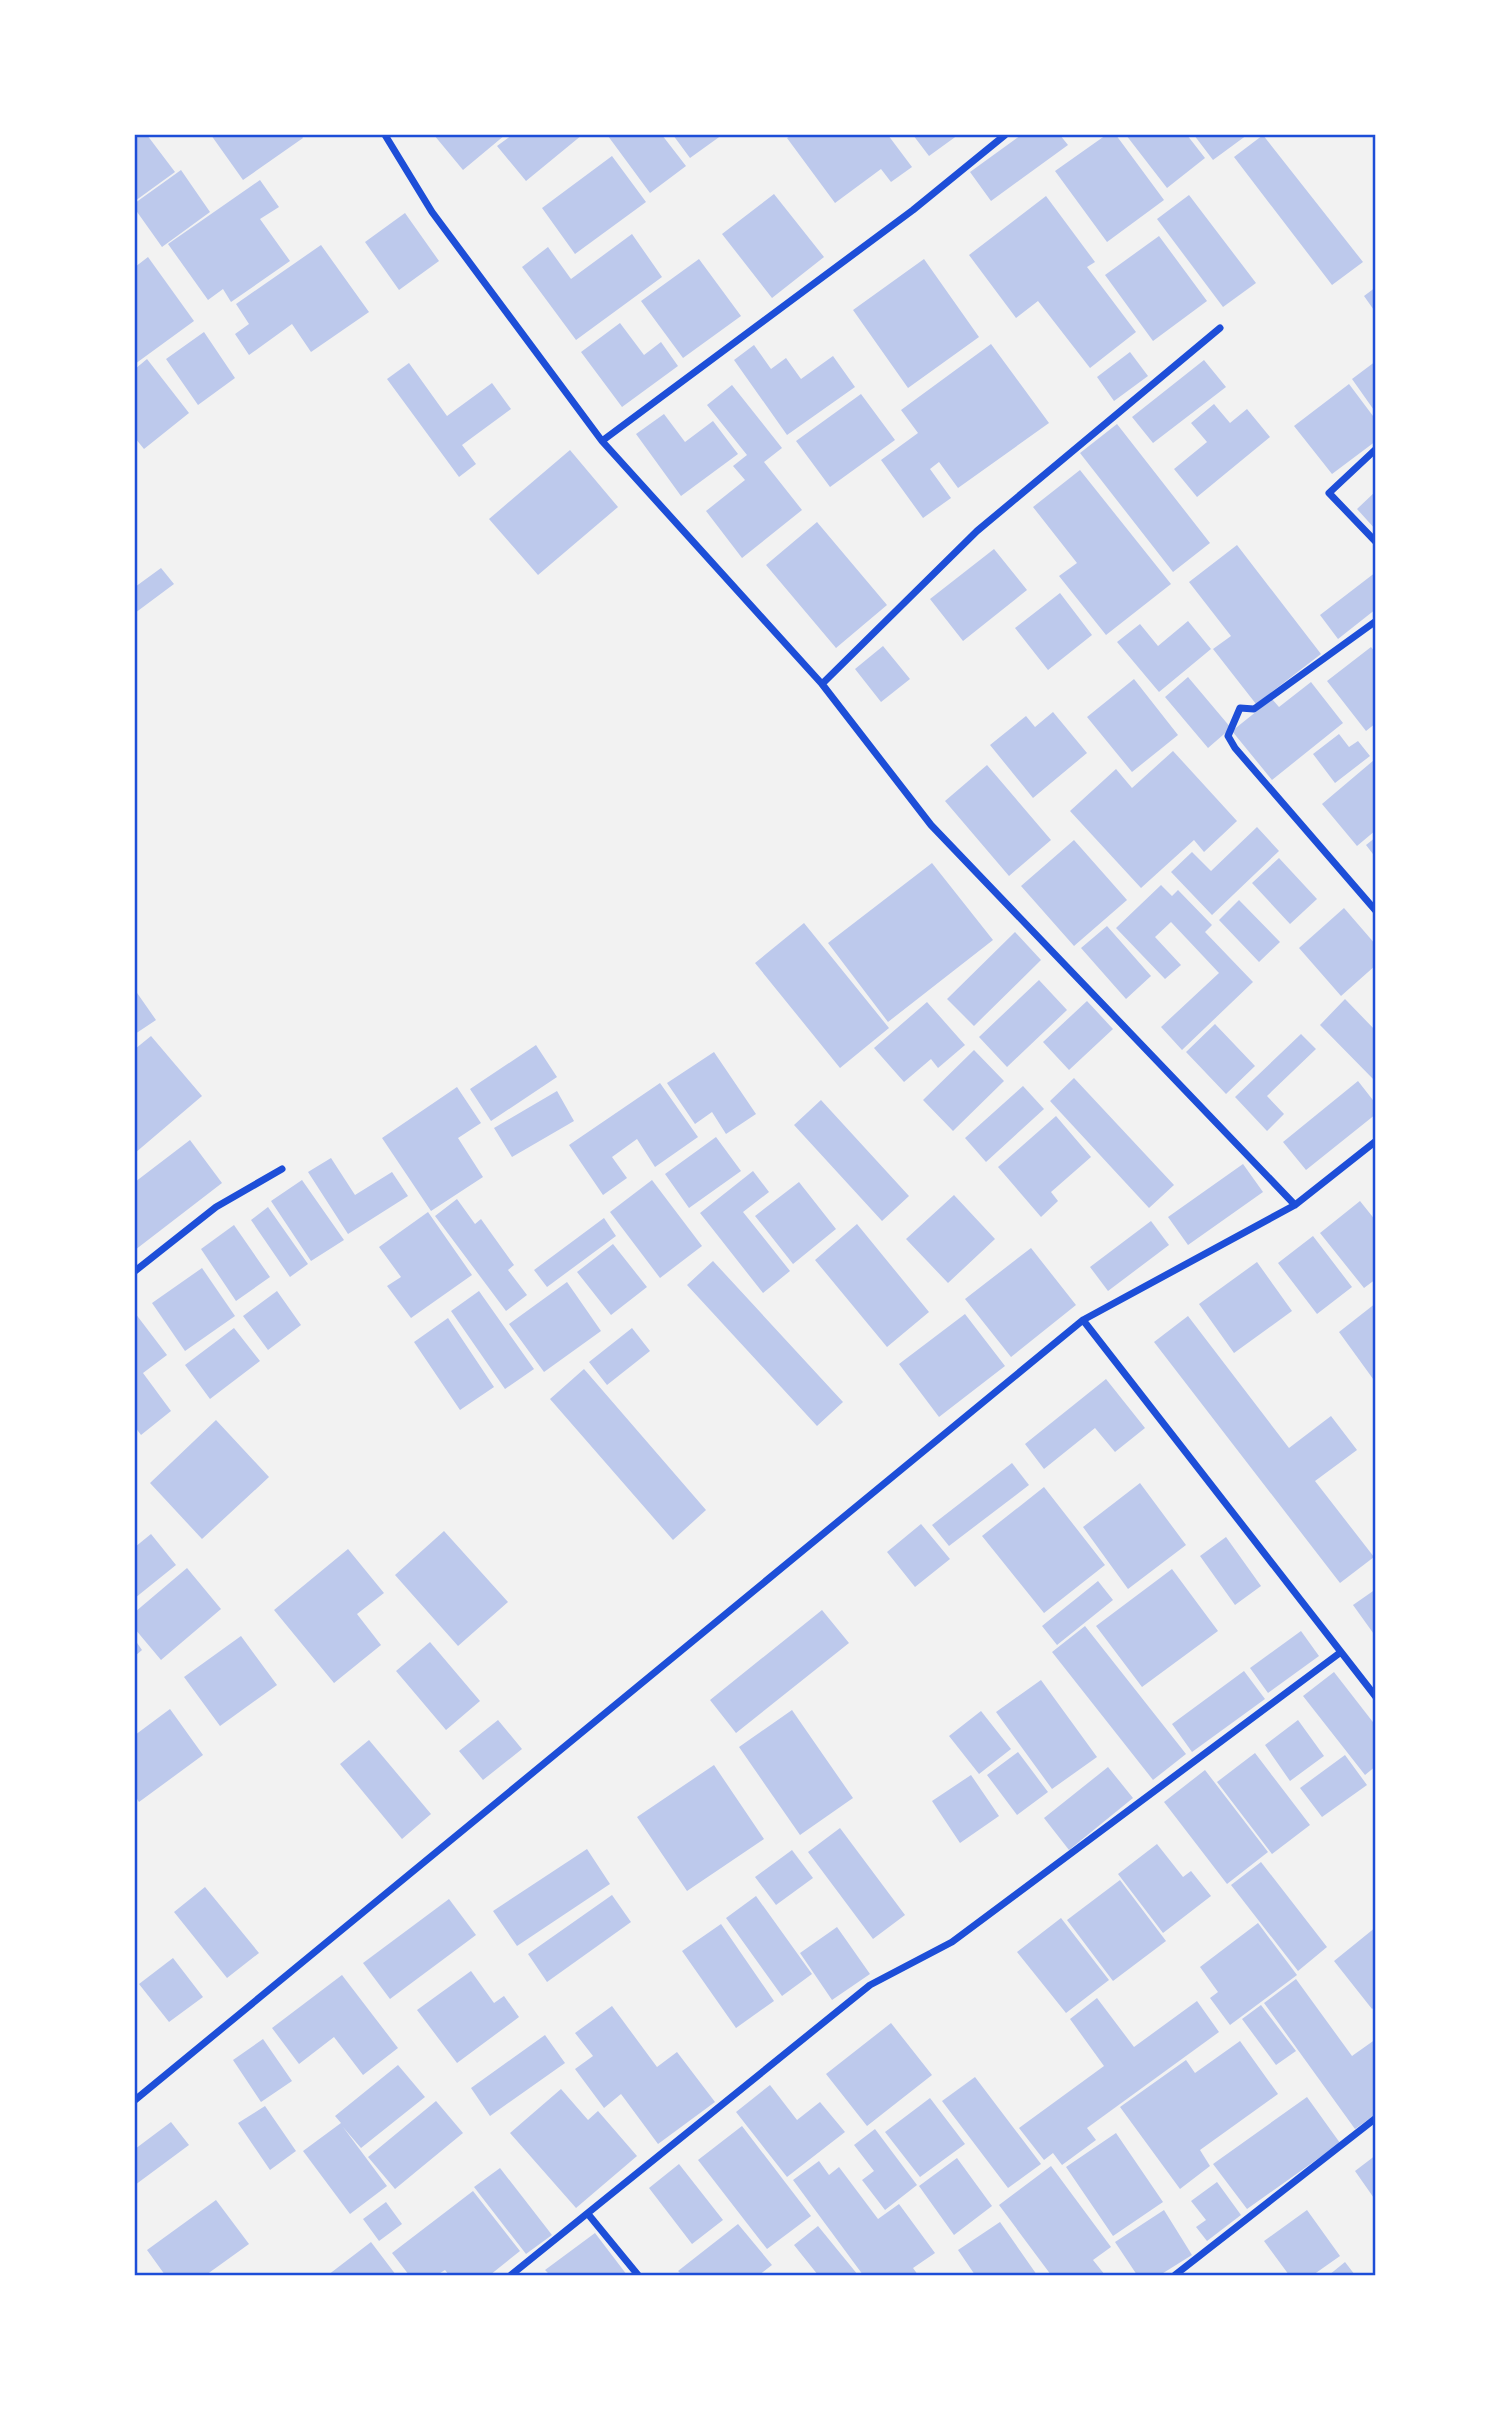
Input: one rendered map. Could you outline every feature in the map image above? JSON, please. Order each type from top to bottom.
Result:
[{"type":"street","points":[[384,135],[432,212],[602,441],[822,684],[931,825],[1295,1205]]},
{"type":"street","points":[[602,441],[913,209],[1005,135]]},
{"type":"street","points":[[822,684],[977,531],[1220,328]]},
{"type":"street","points":[[1376,449],[1329,493],[1376,542]]},
{"type":"street","points":[[1376,621],[1254,709],[1240,708],[1228,736],[1235,748],[1376,911]]},
{"type":"street","points":[[135,2100],[1083,1320],[1295,1205],[1376,1141]]},
{"type":"street","points":[[135,1270],[216,1207],[282,1169]]},
{"type":"street","points":[[1083,1320],[1376,1697]]},
{"type":"street","points":[[511,2275],[870,1985],[952,1942],[1341,1652]]},
{"type":"street","points":[[1175,2275],[1376,2118]]},
{"type":"street","points":[[588,2214],[638,2275]]},
{"type":"building","points":[[140,135],[147,135],[175,172],[135,201],[135,139]]},
{"type":"building","points":[[211,135],[301,135],[303,138],[243,180]]},
{"type":"building","points":[[434,135],[505,135],[463,170]]},
{"type":"building","points":[[512,135],[582,135],[526,181],[497,146]]},
{"type":"building","points":[[662,135],[686,166],[650,193],[608,136]]},
{"type":"building","points":[[673,135],[722,135],[690,158]]},
{"type":"building","points":[[792,135],[888,135],[912,167],[891,182],[881,169],[835,203],[787,138]]},
{"type":"building","points":[[913,135],[958,135],[929,156]]},
{"type":"building","points":[[1021,135],[1060,135],[1068,145],[991,201],[970,172]]},
{"type":"building","points":[[1106,135],[1116,135],[1164,200],[1107,242],[1055,171]]},
{"type":"building","points":[[1126,135],[1187,135],[1205,158],[1167,188]]},
{"type":"building","points":[[1194,135],[1247,135],[1213,160]]},
{"type":"building","points":[[1263,135],[1363,262],[1332,285],[1234,157]]},
{"type":"building","points":[[612,156],[646,202],[575,254],[542,208]]},
{"type":"building","points":[[181,170],[210,212],[162,247],[135,209],[135,203]]},
{"type":"building","points":[[260,180],[279,207],[260,219],[290,261],[231,302],[223,289],[208,300],[168,244]]},
{"type":"building","points":[[774,194],[824,257],[772,298],[722,234]]},
{"type":"building","points":[[1189,195],[1256,283],[1223,307],[1157,219]]},
{"type":"building","points":[[1046,196],[1095,262],[1087,267],[1136,332],[1090,368],[1038,301],[1016,318],[969,255]]},
{"type":"building","points":[[405,213],[439,261],[399,290],[365,242]]},
{"type":"building","points":[[632,234],[662,277],[576,340],[522,267],[548,247],[571,279]]},
{"type":"building","points":[[1159,236],[1207,301],[1153,341],[1105,275]]},
{"type":"building","points":[[321,245],[369,312],[311,352],[292,324],[249,355],[235,334],[249,324],[236,304]]},
{"type":"building","points":[[148,257],[194,321],[135,364],[135,267]]},
{"type":"building","points":[[699,259],[741,316],[683,358],[641,301]]},
{"type":"building","points":[[924,259],[979,337],[908,388],[853,310]]},
{"type":"building","points":[[1376,287],[1376,313],[1364,296]]},
{"type":"building","points":[[620,323],[644,355],[661,342],[678,366],[622,407],[581,352]]},
{"type":"building","points":[[204,332],[235,378],[198,405],[166,359]]},
{"type":"building","points":[[991,344],[1049,423],[958,488],[939,462],[930,469],[951,498],[923,518],[881,460],[918,433],[901,410]]},
{"type":"building","points":[[754,345],[771,369],[786,358],[801,379],[833,356],[855,387],[787,435],[734,360]]},
{"type":"building","points":[[1130,352],[1148,376],[1114,401],[1097,377]]},
{"type":"building","points":[[147,359],[189,413],[144,449],[135,438],[135,369]]},
{"type":"building","points":[[1204,360],[1226,387],[1153,443],[1132,417]]},
{"type":"building","points":[[1376,361],[1376,413],[1352,379]]},
{"type":"building","points":[[409,363],[447,416],[492,383],[511,409],[462,445],[476,464],[459,477],[387,379]]},
{"type":"building","points":[[1349,384],[1376,420],[1376,441],[1332,474],[1294,426]]},
{"type":"building","points":[[732,385],[782,448],[764,462],[802,510],[742,558],[706,511],[745,480],[733,466],[747,455],[707,405]]},
{"type":"building","points":[[861,394],[895,440],[830,487],[796,441]]},
{"type":"building","points":[[1214,404],[1230,423],[1247,409],[1270,437],[1197,497],[1174,469],[1207,442],[1191,423]]},
{"type":"building","points":[[664,414],[685,442],[713,421],[738,454],[681,496],[636,434]]},
{"type":"building","points":[[1117,424],[1210,543],[1173,572],[1080,453]]},
{"type":"building","points":[[570,450],[618,507],[538,575],[489,519]]},
{"type":"building","points":[[1080,470],[1171,584],[1106,635],[1059,576],[1077,563],[1033,507]]},
{"type":"building","points":[[1376,491],[1376,530],[1357,509]]},
{"type":"building","points":[[817,522],[887,605],[836,648],[766,565]]},
{"type":"building","points":[[1237,545],[1321,654],[1256,704],[1213,649],[1231,636],[1189,582]]},
{"type":"building","points":[[994,549],[1027,590],[963,641],[930,599]]},
{"type":"building","points":[[161,568],[174,584],[135,613],[135,587]]},
{"type":"building","points":[[1376,572],[1376,609],[1338,639],[1320,615]]},
{"type":"building","points":[[1060,593],[1092,635],[1048,670],[1015,628]]},
{"type":"building","points":[[1188,621],[1211,649],[1159,692],[1117,642],[1140,624],[1158,646]]},
{"type":"building","points":[[883,646],[910,679],[881,702],[855,669]]},
{"type":"building","points":[[1371,647],[1376,653],[1376,723],[1366,731],[1327,681]]},
{"type":"building","points":[[1188,677],[1231,728],[1208,748],[1165,697]]},
{"type":"building","points":[[1134,679],[1178,735],[1132,772],[1087,717]]},
{"type":"building","points":[[1311,682],[1343,723],[1272,780],[1232,731],[1272,699],[1279,707]]},
{"type":"building","points":[[1053,712],[1087,753],[1033,798],[990,745],[1026,716],[1035,727]]},
{"type":"building","points":[[1339,734],[1349,747],[1358,741],[1370,756],[1335,783],[1313,754]]},
{"type":"building","points":[[1173,751],[1237,821],[1204,852],[1194,840],[1141,888],[1070,811],[1116,769],[1132,788]]},
{"type":"building","points":[[1374,760],[1376,830],[1357,846],[1322,804]]},
{"type":"building","points":[[987,765],[1051,840],[1009,876],[945,801]]},
{"type":"building","points":[[1257,827],[1279,851],[1212,915],[1171,872],[1192,852],[1211,871]]},
{"type":"building","points":[[1376,837],[1376,858],[1366,845]]},
{"type":"building","points":[[1074,840],[1127,900],[1074,946],[1021,886]]},
{"type":"building","points":[[1279,858],[1317,899],[1290,924],[1252,883]]},
{"type":"building","points":[[932,863],[993,940],[888,1022],[828,943]]},
{"type":"building","points":[[1161,885],[1172,896],[1178,890],[1212,925],[1205,932],[1253,982],[1182,1050],[1161,1027],[1219,973],[1171,922],[1155,937],[1181,965],[1165,979],[1116,928]]},
{"type":"building","points":[[1239,900],[1280,942],[1259,962],[1219,920]]},
{"type":"building","points":[[1344,908],[1376,945],[1376,965],[1341,996],[1299,948]]},
{"type":"building","points":[[804,923],[889,1028],[840,1068],[755,963]]},
{"type":"building","points":[[1107,926],[1151,976],[1126,999],[1081,948]]},
{"type":"building","points":[[1015,932],[1041,960],[974,1026],[947,999]]},
{"type":"building","points":[[1039,980],[1067,1010],[1007,1067],[979,1037]]},
{"type":"building","points":[[135,990],[156,1020],[135,1034]]},
{"type":"building","points":[[1345,999],[1376,1031],[1376,1082],[1320,1025]]},
{"type":"building","points":[[1087,1001],[1113,1029],[1069,1070],[1043,1042]]},
{"type":"building","points":[[927,1002],[965,1045],[938,1068],[931,1059],[904,1082],[874,1048]]},
{"type":"building","points":[[1215,1024],[1255,1066],[1226,1094],[1186,1052]]},
{"type":"building","points":[[1301,1034],[1316,1049],[1267,1096],[1284,1114],[1267,1131],[1235,1097]]},
{"type":"building","points":[[151,1036],[202,1096],[135,1153],[135,1049]]},
{"type":"building","points":[[536,1045],[557,1077],[491,1121],[470,1089]]},
{"type":"building","points":[[974,1050],[1004,1081],[953,1131],[923,1100]]},
{"type":"building","points":[[714,1052],[756,1114],[726,1134],[712,1112],[695,1124],[667,1083]]},
{"type":"building","points":[[1074,1078],[1174,1185],[1149,1208],[1050,1101]]},
{"type":"building","points":[[1358,1081],[1376,1104],[1376,1114],[1306,1170],[1283,1142]]},
{"type":"building","points":[[660,1083],[698,1137],[655,1167],[637,1139],[612,1157],[627,1178],[603,1195],[569,1145]]},
{"type":"building","points":[[1023,1086],[1044,1109],[986,1162],[965,1138]]},
{"type":"building","points":[[457,1087],[481,1123],[458,1138],[483,1177],[431,1211],[382,1138]]},
{"type":"building","points":[[557,1091],[574,1121],[512,1157],[494,1128]]},
{"type":"building","points":[[821,1100],[909,1196],[882,1221],[794,1125]]},
{"type":"building","points":[[1056,1116],[1091,1157],[1051,1192],[1058,1201],[1041,1217],[998,1167]]},
{"type":"building","points":[[716,1137],[741,1171],[689,1208],[665,1174]]},
{"type":"building","points":[[190,1140],[222,1183],[135,1250],[135,1182]]},
{"type":"building","points":[[331,1158],[355,1195],[392,1172],[408,1196],[348,1234],[308,1172]]},
{"type":"building","points":[[1243,1164],[1263,1192],[1188,1245],[1168,1217]]},
{"type":"building","points":[[753,1171],[769,1192],[743,1212],[790,1271],[763,1293],[700,1213]]},
{"type":"building","points":[[302,1180],[344,1240],[311,1261],[271,1201]]},
{"type":"building","points":[[652,1180],[702,1246],[660,1278],[610,1212]]},
{"type":"building","points":[[799,1182],[836,1229],[793,1264],[755,1216]]},
{"type":"building","points":[[954,1195],[995,1239],[948,1283],[906,1239]]},
{"type":"building","points":[[457,1199],[475,1224],[481,1219],[514,1265],[508,1270],[527,1295],[506,1311],[435,1216]]},
{"type":"building","points":[[1360,1201],[1376,1221],[1376,1279],[1364,1288],[1320,1233]]},
{"type":"building","points":[[268,1207],[308,1264],[290,1277],[251,1220]]},
{"type":"building","points":[[428,1212],[472,1275],[411,1318],[387,1286],[401,1277],[379,1247]]},
{"type":"building","points":[[604,1218],[616,1236],[547,1287],[534,1270]]},
{"type":"building","points":[[1151,1221],[1169,1245],[1108,1291],[1090,1267]]},
{"type":"building","points":[[857,1224],[929,1312],[887,1347],[815,1260]]},
{"type":"building","points":[[234,1225],[270,1277],[236,1301],[201,1249]]},
{"type":"building","points":[[1313,1236],[1352,1287],[1317,1314],[1278,1263]]},
{"type":"building","points":[[613,1244],[647,1287],[611,1315],[577,1272]]},
{"type":"building","points":[[1031,1248],[1076,1305],[1011,1357],[965,1299]]},
{"type":"building","points":[[713,1261],[843,1402],[817,1426],[687,1285]]},
{"type":"building","points":[[1257,1262],[1292,1311],[1234,1353],[1199,1304]]},
{"type":"building","points":[[202,1268],[235,1316],[185,1351],[152,1303]]},
{"type":"building","points":[[567,1282],[601,1331],[544,1372],[509,1324]]},
{"type":"building","points":[[277,1291],[301,1325],[268,1350],[243,1316]]},
{"type":"building","points":[[479,1291],[534,1369],[505,1389],[451,1311]]},
{"type":"building","points":[[1376,1303],[1376,1383],[1339,1332]]},
{"type":"building","points":[[135,1313],[167,1355],[143,1373],[171,1411],[141,1435],[135,1427]]},
{"type":"building","points":[[965,1314],[1005,1366],[939,1417],[899,1364]]},
{"type":"building","points":[[1188,1316],[1289,1448],[1331,1416],[1357,1450],[1315,1481],[1374,1557],[1340,1583],[1154,1342]]},
{"type":"building","points":[[448,1318],[494,1387],[460,1410],[414,1342]]},
{"type":"building","points":[[234,1328],[260,1361],[210,1399],[185,1365]]},
{"type":"building","points":[[632,1328],[650,1351],[607,1385],[589,1362]]},
{"type":"building","points":[[584,1369],[706,1510],[673,1540],[550,1399]]},
{"type":"building","points":[[1106,1379],[1145,1428],[1115,1452],[1095,1428],[1044,1469],[1025,1444]]},
{"type":"building","points":[[216,1420],[269,1477],[202,1539],[150,1483]]},
{"type":"building","points":[[1012,1463],[1029,1485],[949,1546],[932,1525]]},
{"type":"building","points":[[1140,1483],[1186,1545],[1128,1589],[1083,1527]]},
{"type":"building","points":[[1044,1487],[1105,1565],[1044,1613],[982,1536]]},
{"type":"building","points":[[921,1524],[950,1559],[915,1587],[887,1552]]},
{"type":"building","points":[[444,1531],[508,1602],[458,1646],[395,1575]]},
{"type":"building","points":[[151,1534],[176,1565],[135,1598],[135,1547]]},
{"type":"building","points":[[1226,1537],[1261,1586],[1235,1605],[1200,1556]]},
{"type":"building","points":[[348,1549],[384,1593],[357,1614],[381,1645],[334,1683],[274,1610]]},
{"type":"building","points":[[187,1568],[221,1609],[161,1660],[135,1629],[135,1612]]},
{"type":"building","points":[[1172,1569],[1218,1631],[1142,1687],[1096,1626]]},
{"type":"building","points":[[1098,1581],[1113,1600],[1057,1645],[1042,1626]]},
{"type":"building","points":[[1376,1589],[1376,1637],[1353,1605]]},
{"type":"building","points":[[822,1610],[849,1643],[736,1733],[710,1700]]},
{"type":"building","points":[[1085,1626],[1186,1754],[1153,1780],[1052,1652]]},
{"type":"building","points":[[1301,1631],[1319,1656],[1268,1693],[1250,1668]]},
{"type":"building","points":[[241,1636],[277,1685],[220,1726],[184,1677]]},
{"type":"building","points":[[135,1640],[142,1650],[135,1656]]},
{"type":"building","points":[[430,1642],[480,1701],[446,1730],[396,1671]]},
{"type":"building","points":[[1244,1671],[1265,1699],[1192,1752],[1172,1724]]},
{"type":"building","points":[[1334,1672],[1376,1726],[1376,1766],[1365,1775],[1303,1696]]},
{"type":"building","points":[[1041,1680],[1097,1757],[1052,1789],[996,1712]]},
{"type":"building","points":[[170,1709],[203,1755],[139,1802],[135,1796],[135,1735]]},
{"type":"building","points":[[792,1710],[853,1798],[800,1835],[739,1747]]},
{"type":"building","points":[[981,1711],[1011,1749],[979,1774],[949,1736]]},
{"type":"building","points":[[498,1720],[522,1749],[483,1780],[459,1751]]},
{"type":"building","points":[[1298,1720],[1324,1756],[1290,1781],[1265,1745]]},
{"type":"building","points":[[369,1740],[431,1814],[402,1839],[340,1764]]},
{"type":"building","points":[[1018,1752],[1048,1792],[1017,1815],[987,1775]]},
{"type":"building","points":[[1255,1753],[1310,1825],[1272,1854],[1217,1782]]},
{"type":"building","points":[[1345,1755],[1367,1785],[1322,1817],[1300,1788]]},
{"type":"building","points":[[714,1765],[764,1839],[687,1891],[637,1817]]},
{"type":"building","points":[[1108,1767],[1133,1798],[1069,1850],[1044,1818]]},
{"type":"building","points":[[1205,1770],[1268,1852],[1227,1884],[1164,1802]]},
{"type":"building","points":[[971,1775],[999,1816],[960,1843],[932,1801]]},
{"type":"building","points":[[840,1828],[905,1915],[873,1939],[808,1852]]},
{"type":"building","points":[[1157,1844],[1183,1877],[1191,1871],[1211,1896],[1163,1933],[1118,1874]]},
{"type":"building","points":[[587,1849],[610,1884],[517,1946],[493,1911]]},
{"type":"building","points":[[792,1850],[813,1878],[776,1905],[755,1877]]},
{"type":"building","points":[[1261,1862],[1327,1947],[1298,1971],[1231,1885]]},
{"type":"building","points":[[1120,1880],[1166,1941],[1113,1981],[1067,1920]]},
{"type":"building","points":[[205,1887],[259,1953],[227,1978],[174,1912]]},
{"type":"building","points":[[612,1895],[631,1922],[547,1982],[528,1954]]},
{"type":"building","points":[[756,1896],[812,1974],[782,1996],[726,1918]]},
{"type":"building","points":[[449,1899],[476,1935],[390,1999],[363,1963]]},
{"type":"building","points":[[1061,1918],[1109,1980],[1066,2013],[1017,1952]]},
{"type":"building","points":[[1258,1923],[1297,1975],[1230,2025],[1210,1998],[1218,1992],[1200,1967]]},
{"type":"building","points":[[721,1924],[774,2001],[736,2028],[682,1951]]},
{"type":"building","points":[[837,1927],[870,1974],[832,2000],[800,1953]]},
{"type":"building","points":[[1376,1927],[1376,2006],[1372,2009],[1334,1961]]},
{"type":"building","points":[[173,1958],[203,1997],[169,2022],[139,1984]]},
{"type":"building","points":[[471,1971],[494,2003],[504,1996],[519,2017],[457,2063],[417,2010]]},
{"type":"building","points":[[342,1975],[398,2048],[363,2075],[334,2037],[299,2064],[272,2028]]},
{"type":"building","points":[[1296,1979],[1352,2056],[1376,2039],[1376,2114],[1355,2129],[1264,2003]]},
{"type":"building","points":[[1097,1998],[1134,2047],[1197,2001],[1219,2032],[1087,2128],[1096,2140],[1062,2165],[1053,2153],[1044,2160],[1019,2128],[1104,2066],[1070,2019]]},
{"type":"building","points":[[1261,2005],[1296,2051],[1276,2065],[1242,2019]]},
{"type":"building","points":[[612,2006],[657,2067],[677,2052],[715,2102],[658,2144],[621,2094],[604,2108],[575,2069],[593,2056],[575,2033]]},
{"type":"building","points":[[891,2023],[932,2075],[867,2126],[826,2074]]},
{"type":"building","points":[[545,2035],[565,2063],[490,2116],[471,2088]]},
{"type":"building","points":[[263,2039],[292,2081],[261,2102],[233,2060]]},
{"type":"building","points":[[1240,2041],[1278,2094],[1200,2150],[1210,2166],[1180,2189],[1120,2107],[1186,2060],[1195,2073]]},
{"type":"building","points":[[398,2065],[425,2097],[361,2148],[343,2127],[387,2186],[350,2214],[303,2151],[341,2123],[335,2116]]},
{"type":"building","points":[[975,2077],[1041,2164],[1008,2188],[942,2101]]},
{"type":"building","points":[[770,2085],[797,2120],[820,2102],[845,2132],[787,2177],[736,2112]]},
{"type":"building","points":[[561,2089],[588,2120],[598,2111],[637,2156],[576,2208],[510,2133]]},
{"type":"building","points":[[1307,2097],[1340,2143],[1247,2209],[1213,2164]]},
{"type":"building","points":[[930,2098],[965,2144],[920,2177],[885,2132]]},
{"type":"building","points":[[436,2101],[463,2133],[395,2189],[368,2157]]},
{"type":"building","points":[[265,2106],[296,2151],[270,2170],[238,2123]]},
{"type":"building","points":[[171,2122],[189,2145],[135,2185],[135,2149]]},
{"type":"building","points":[[742,2126],[811,2216],[767,2249],[698,2160]]},
{"type":"building","points":[[875,2129],[917,2185],[885,2210],[862,2180],[874,2171],[854,2145]]},
{"type":"building","points":[[1116,2133],[1163,2202],[1113,2236],[1066,2167]]},
{"type":"building","points":[[1376,2155],[1376,2201],[1355,2171]]},
{"type":"building","points":[[957,2158],[992,2206],[954,2235],[919,2186]]},
{"type":"building","points":[[819,2161],[829,2175],[839,2167],[878,2219],[899,2204],[935,2253],[913,2268],[918,2275],[863,2275],[793,2180]]},
{"type":"building","points":[[679,2164],[723,2220],[692,2244],[649,2188]]},
{"type":"building","points":[[1051,2166],[1111,2247],[1093,2260],[1105,2275],[1051,2275],[999,2205]]},
{"type":"building","points":[[500,2168],[552,2235],[526,2254],[474,2187]]},
{"type":"building","points":[[1217,2182],[1241,2215],[1207,2241],[1196,2227],[1206,2220],[1191,2201]]},
{"type":"building","points":[[473,2191],[520,2251],[490,2275],[449,2275],[445,2270],[437,2275],[409,2275],[392,2253]]},
{"type":"building","points":[[216,2200],[249,2244],[206,2275],[165,2275],[147,2250]]},
{"type":"building","points":[[386,2202],[402,2224],[379,2241],[363,2219]]},
{"type":"building","points":[[1164,2210],[1192,2255],[1160,2275],[1137,2275],[1115,2242]]},
{"type":"building","points":[[1307,2210],[1340,2256],[1313,2275],[1289,2275],[1264,2241]]},
{"type":"building","points":[[1000,2222],[1037,2275],[975,2275],[958,2250]]},
{"type":"building","points":[[738,2224],[772,2265],[759,2275],[682,2275],[678,2271]]},
{"type":"building","points":[[818,2226],[858,2275],[818,2275],[794,2245]]},
{"type":"building","points":[[595,2233],[627,2275],[550,2275],[545,2270]]},
{"type":"building","points":[[371,2242],[396,2275],[328,2275]]},
{"type":"building","points":[[1345,2262],[1355,2275],[1329,2275]]}]
